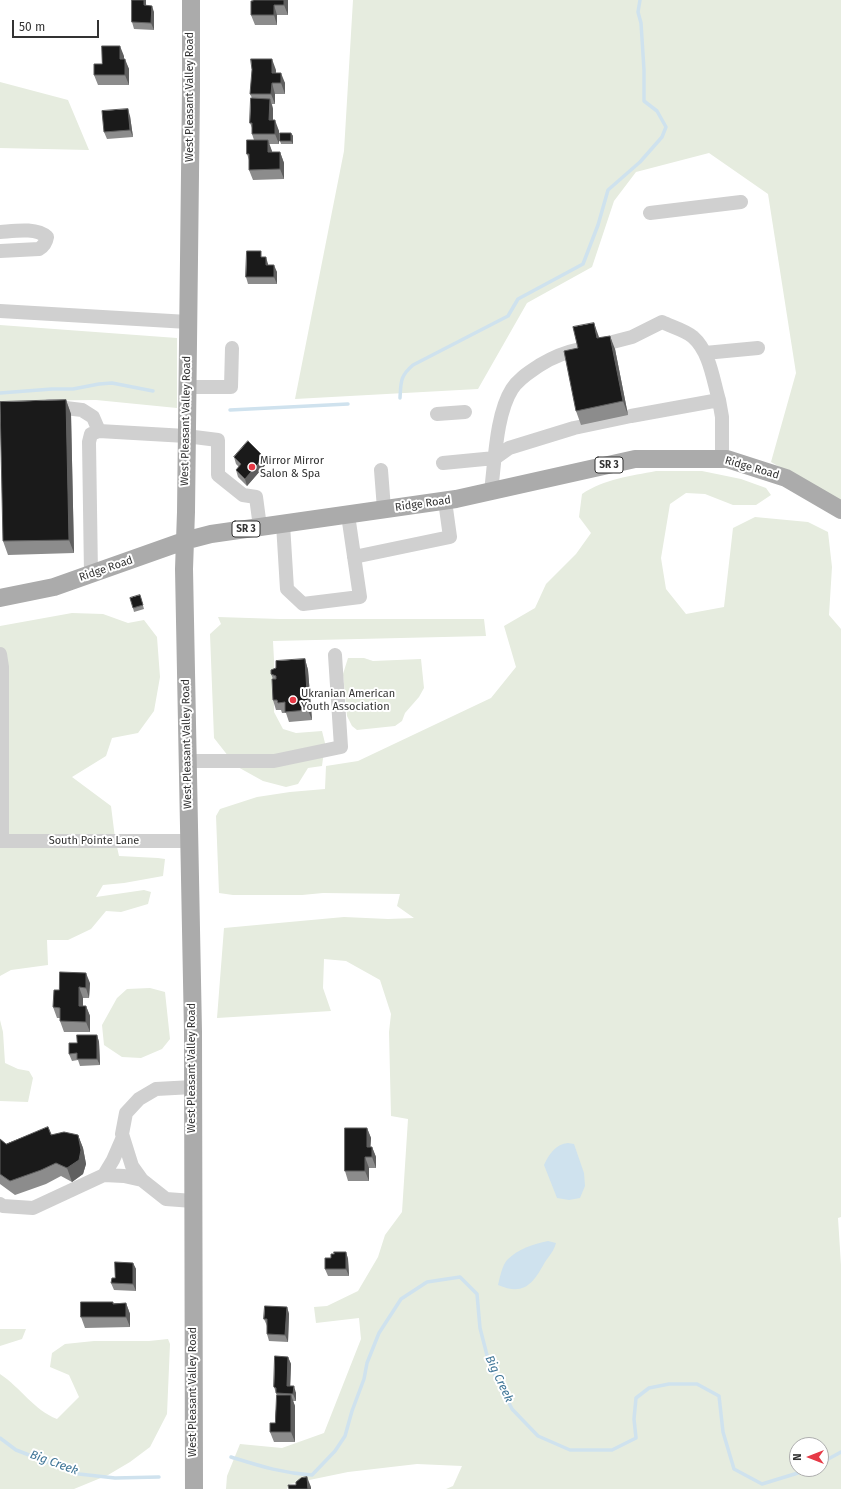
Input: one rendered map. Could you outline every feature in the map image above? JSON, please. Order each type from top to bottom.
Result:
[{"type":"main road","name":"West Pleasant Valley Road","points":[[190,0],[191,90],[184,541],[193,1087],[194,1489]]},
{"type":"main road","name":"Ridge Road","points":[[0,598],[54,587],[184,541],[211,534],[445,501],[635,459],[727,459],[786,478],[841,510]]},
{"type":"street","points":[[650,213],[741,202]]},
{"type":"street","points":[[0,232],[35,231],[42,233],[47,237],[44,246],[38,249],[0,251]]},
{"type":"street","points":[[0,311],[188,322]]},
{"type":"street","points":[[601,345],[632,337],[662,322],[693,337],[705,353],[719,400],[722,417],[722,459]]},
{"type":"street","points":[[187,387],[231,387],[232,348]]},
{"type":"street","points":[[705,353],[758,348]]},
{"type":"street","points":[[491,491],[501,417],[504,405],[512,388],[525,375],[554,357],[566,352],[580,349]]},
{"type":"street","points":[[443,464],[495,458],[509,448],[574,428],[719,400]]},
{"type":"street","points":[[34,404],[82,410],[93,417],[99,431]]},
{"type":"street","points":[[437,414],[465,412]]},
{"type":"street","points":[[91,574],[89,442],[91,434],[99,431],[186,436],[218,440],[218,476],[243,496],[256,497],[260,527]]},
{"type":"street","points":[[381,470],[384,510]]},
{"type":"street","points":[[354,557],[450,537],[445,501]]},
{"type":"street","points":[[283,524],[287,589],[303,604],[360,597],[348,515]]},
{"type":"street","points":[[0,654],[2,667],[1,841]]},
{"type":"street","points":[[187,761],[274,761],[341,748],[335,655]]},
{"type":"street","name":"South Pointe Lane","points":[[1,841],[189,841]]},
{"type":"street","points":[[193,1087],[156,1089],[139,1099],[126,1113],[122,1134],[132,1166],[142,1180],[166,1199],[193,1200]]},
{"type":"street","points":[[104,1175],[123,1138]]},
{"type":"street","points":[[0,1204],[3,1206],[33,1208],[104,1175],[124,1176],[142,1180]]},
{"type":"shaded area","points":[[353,0],[841,0],[841,503],[771,462],[796,373],[768,194],[709,153],[636,172],[614,201],[592,267],[527,303],[478,389],[295,399],[344,151]]},
{"type":"shaded area","points":[[0,82],[68,100],[89,150],[0,148]]},
{"type":"shaded area","points":[[0,325],[177,338],[177,408],[96,400],[0,401]]},
{"type":"shaded area","points":[[656,471],[702,471],[741,479],[766,488],[771,495],[756,505],[733,505],[705,494],[686,493],[670,504],[661,558],[666,589],[686,614],[724,607],[733,528],[755,517],[808,522],[828,532],[832,567],[829,615],[841,629],[841,1217],[838,1218],[841,1265],[841,1489],[446,1489],[453,1486],[462,1466],[417,1464],[348,1472],[290,1484],[287,1489],[226,1489],[227,1476],[240,1444],[282,1448],[324,1433],[361,1339],[359,1318],[316,1323],[314,1307],[327,1306],[358,1291],[378,1257],[385,1235],[402,1212],[408,1119],[391,1116],[389,1032],[391,1014],[380,980],[346,961],[324,959],[323,988],[331,1011],[217,1018],[224,928],[344,917],[388,919],[414,918],[397,906],[400,894],[323,893],[302,895],[233,895],[219,893],[216,816],[220,809],[257,797],[325,789],[326,766],[358,761],[491,698],[516,667],[504,626],[535,608],[546,584],[576,554],[591,533],[579,517],[582,494],[608,481]]},
{"type":"shaded area","points":[[72,613],[103,614],[128,623],[144,620],[157,637],[160,677],[154,711],[138,733],[112,738],[106,756],[72,777],[111,806],[119,856],[165,859],[163,876],[103,885],[96,897],[144,890],[151,892],[148,904],[121,912],[106,911],[91,929],[68,940],[47,940],[48,965],[11,970],[0,976],[0,626]]},
{"type":"shaded area","points":[[218,617],[280,619],[484,619],[486,636],[273,641],[274,712],[283,729],[296,733],[322,731],[325,743],[322,766],[308,768],[298,784],[286,787],[263,781],[236,766],[214,738],[210,634],[221,624]]},
{"type":"shaded area","points":[[348,658],[364,658],[373,661],[421,659],[424,688],[419,697],[405,713],[402,721],[395,726],[357,730],[352,726],[347,716],[343,674]]},
{"type":"shaded area","points":[[150,988],[165,992],[170,1039],[162,1049],[141,1058],[122,1057],[104,1045],[102,1025],[117,998],[127,989]]},
{"type":"shaded area","points":[[0,1020],[3,1032],[5,1063],[18,1069],[29,1071],[33,1078],[28,1102],[0,1101]]},
{"type":"shaded area","points":[[0,1329],[26,1329],[22,1339],[0,1346]]},
{"type":"shaded area","points":[[168,1339],[170,1344],[167,1414],[150,1447],[130,1462],[108,1475],[74,1489],[0,1489],[0,1374],[41,1410],[57,1419],[79,1397],[69,1375],[50,1367],[52,1353],[65,1344],[94,1341],[149,1341]]},
{"type":"water","points":[[568,1143],[574,1144],[584,1173],[585,1186],[580,1198],[569,1200],[557,1198],[544,1165],[553,1150],[560,1145]]},
{"type":"water","points":[[548,1241],[556,1243],[555,1246],[532,1282],[527,1286],[515,1289],[498,1285],[504,1265],[511,1256],[526,1248]]},
{"type":"building","points":[[132,0],[144,0],[144,5],[152,6],[151,23],[132,22]]},
{"type":"building","points":[[284,0],[284,5],[274,5],[274,15],[251,15],[251,1]]},
{"type":"building","points":[[102,46],[120,46],[120,59],[125,59],[125,75],[94,75],[94,64],[102,64]]},
{"type":"building","points":[[251,59],[272,59],[272,73],[281,73],[281,83],[272,83],[271,94],[250,94],[252,70]]},
{"type":"building","points":[[251,98],[270,99],[269,120],[275,120],[275,134],[252,134],[252,123],[250,123]]},
{"type":"building","points":[[128,109],[130,130],[104,132],[102,111]]},
{"type":"building","points":[[280,133],[291,133],[291,141],[280,141]]},
{"type":"building","points":[[247,140],[268,140],[268,152],[280,152],[280,169],[249,170]]},
{"type":"building","points":[[247,251],[261,251],[261,257],[266,257],[266,265],[274,265],[274,277],[246,277]]},
{"type":"building","points":[[594,323],[597,338],[610,336],[623,401],[576,411],[564,351],[578,348],[573,327]]},
{"type":"building","points":[[66,400],[69,540],[3,541],[0,402]]},
{"type":"building","name":"Mirror Mirror Salon & Spa","points":[[248,441],[264,457],[245,479],[236,470],[241,464],[234,457]]},
{"type":"building","points":[[140,595],[143,605],[133,608],[130,598]]},
{"type":"building","name":"Ukranian American Youth Association","points":[[305,659],[308,710],[285,712],[285,702],[278,703],[277,700],[273,700],[272,679],[276,679],[276,676],[271,674],[271,670],[276,668],[276,661]]},
{"type":"building","points":[[60,972],[86,973],[86,988],[79,987],[79,1006],[86,1006],[86,1022],[60,1021],[60,1008],[53,1007],[54,990],[59,990]]},
{"type":"building","points":[[77,1035],[97,1035],[97,1059],[77,1059],[77,1053],[69,1054],[69,1043],[77,1043]]},
{"type":"building","points":[[48,1127],[51,1135],[64,1132],[78,1135],[81,1150],[79,1160],[67,1168],[56,1163],[10,1181],[0,1174],[0,1139],[6,1144]]},
{"type":"building","points":[[345,1128],[367,1128],[367,1147],[372,1147],[372,1157],[365,1157],[365,1171],[345,1171]]},
{"type":"building","points":[[334,1252],[346,1252],[346,1269],[325,1269],[325,1258],[331,1258],[331,1254],[334,1254]]},
{"type":"building","points":[[115,1262],[133,1263],[133,1284],[111,1283],[112,1278],[115,1278]]},
{"type":"building","points":[[81,1302],[113,1302],[113,1304],[126,1303],[126,1317],[81,1317]]},
{"type":"building","points":[[265,1306],[287,1307],[285,1335],[267,1334],[267,1319],[264,1319]]},
{"type":"building","points":[[275,1356],[288,1357],[287,1386],[294,1386],[293,1394],[276,1393],[276,1388],[274,1387]]},
{"type":"building","points":[[277,1395],[291,1395],[291,1432],[270,1432],[270,1423],[275,1423]]},
{"type":"building","points":[[307,1477],[308,1489],[289,1489],[288,1485],[296,1485],[296,1482],[301,1478]]},
{"type":"waterway","points":[[400,398],[403,376],[413,365],[508,316],[518,299],[583,264],[598,225],[608,190],[640,162],[662,137],[666,127],[657,111],[644,101],[641,23],[638,12],[640,0]]},
{"type":"waterway","points":[[0,393],[73,389],[112,383],[153,391]]},
{"type":"waterway","points":[[230,410],[348,404]]},
{"type":"waterway","name":"Big Creek","points":[[231,1457],[280,1471],[312,1475],[335,1451],[345,1436],[352,1411],[364,1379],[367,1363],[379,1333],[401,1299],[427,1282],[460,1277],[477,1294],[480,1328],[489,1363],[512,1409],[538,1436],[570,1450],[612,1450],[636,1438],[634,1419],[636,1398],[649,1388],[669,1384],[697,1384],[719,1396],[723,1432],[734,1469],[762,1484],[789,1476]]},
{"type":"waterway","name":"Big Creek","points":[[0,1438],[16,1450],[79,1474],[115,1478],[159,1477]]},
{"type":"waterway","name":"Big Creek","points":[[829,1459],[841,1452]]},
{"type":"place","name":"Mirror Mirror Salon & Spa","points":[[252,467]]},
{"type":"place","name":"Ukranian American Youth Association","points":[[293,700]]}]
